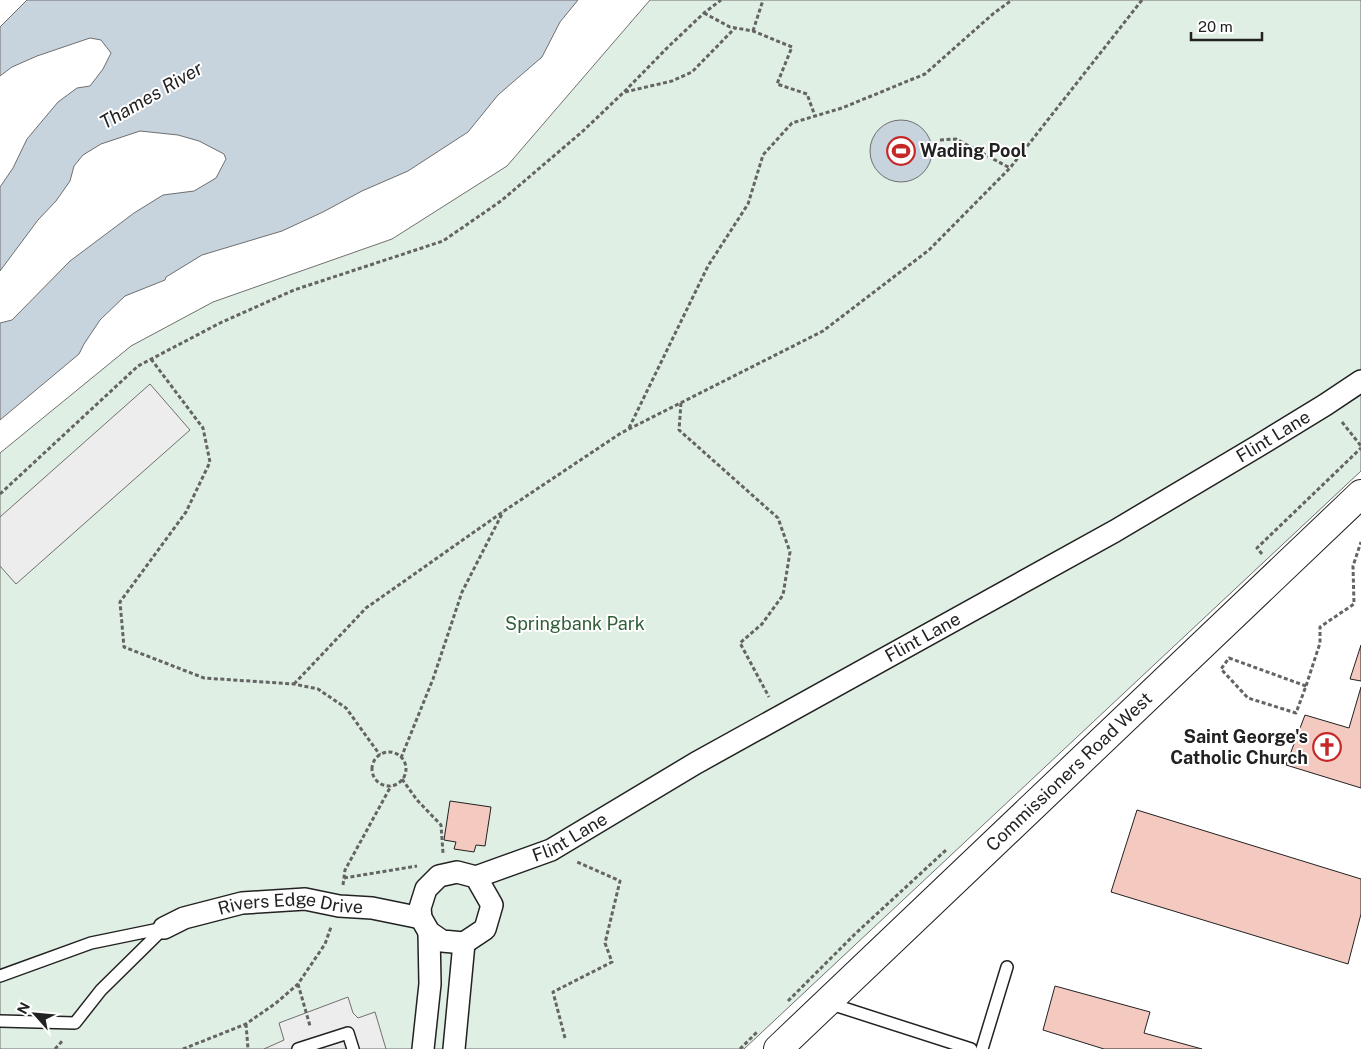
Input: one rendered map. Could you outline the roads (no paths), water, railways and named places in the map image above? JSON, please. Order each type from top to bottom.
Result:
[{"type":"main road","name":"Commissioners Road West","points":[[778,1049],[1361,494]]},
{"type":"street","name":"Flint Lane","points":[[476,878],[551,850],[696,763],[1116,531],[1361,381]]},
{"type":"street","points":[[423,1049],[430,984],[425,925],[420,908],[426,889],[439,876],[457,872],[476,878],[492,905],[485,929],[464,943],[442,941],[425,925]]},
{"type":"street","name":"Rivers Edge Drive","points":[[164,928],[184,918],[242,903],[305,899],[339,906],[372,908],[425,925]]},
{"type":"street","points":[[454,1049],[464,943]]},
{"type":"lane","points":[[0,986],[2,975],[91,943],[164,928]]},
{"type":"lane","points":[[1,1019],[75,1023],[101,990],[164,928]]},
{"type":"lane","points":[[982,1049],[1007,967]]},
{"type":"lane","points":[[826,1003],[971,1049]]},
{"type":"lane","points":[[298,1049],[348,1033],[353,1049]]},
{"type":"water","name":"Thames River","points":[[27,0],[578,0],[560,22],[542,57],[498,95],[468,132],[408,171],[362,191],[323,212],[282,231],[202,255],[166,277],[165,280],[125,296],[100,320],[79,354],[0,420],[0,323],[12,320],[70,261],[134,213],[163,195],[194,191],[216,178],[226,159],[224,154],[199,141],[178,135],[140,131],[101,144],[83,155],[74,166],[70,181],[56,201],[38,220],[0,271],[0,187],[13,168],[27,139],[58,102],[77,88],[90,86],[103,69],[111,53],[101,40],[90,38],[37,56],[12,67],[0,76],[0,27]]},
{"type":"water","name":"Wading Pool","points":[[901,120],[913,122],[923,129],[930,139],[932,151],[930,163],[923,173],[913,180],[901,182],[889,180],[879,173],[872,163],[870,151],[872,139],[879,129],[889,122]]},
{"type":"place","name":"Wading Pool","points":[[901,151]]},
{"type":"place","name":"Saint George's Catholic Church","points":[[1327,747]]},
{"type":"park label","name":"Springbank Park","points":[[575,624]]}]
